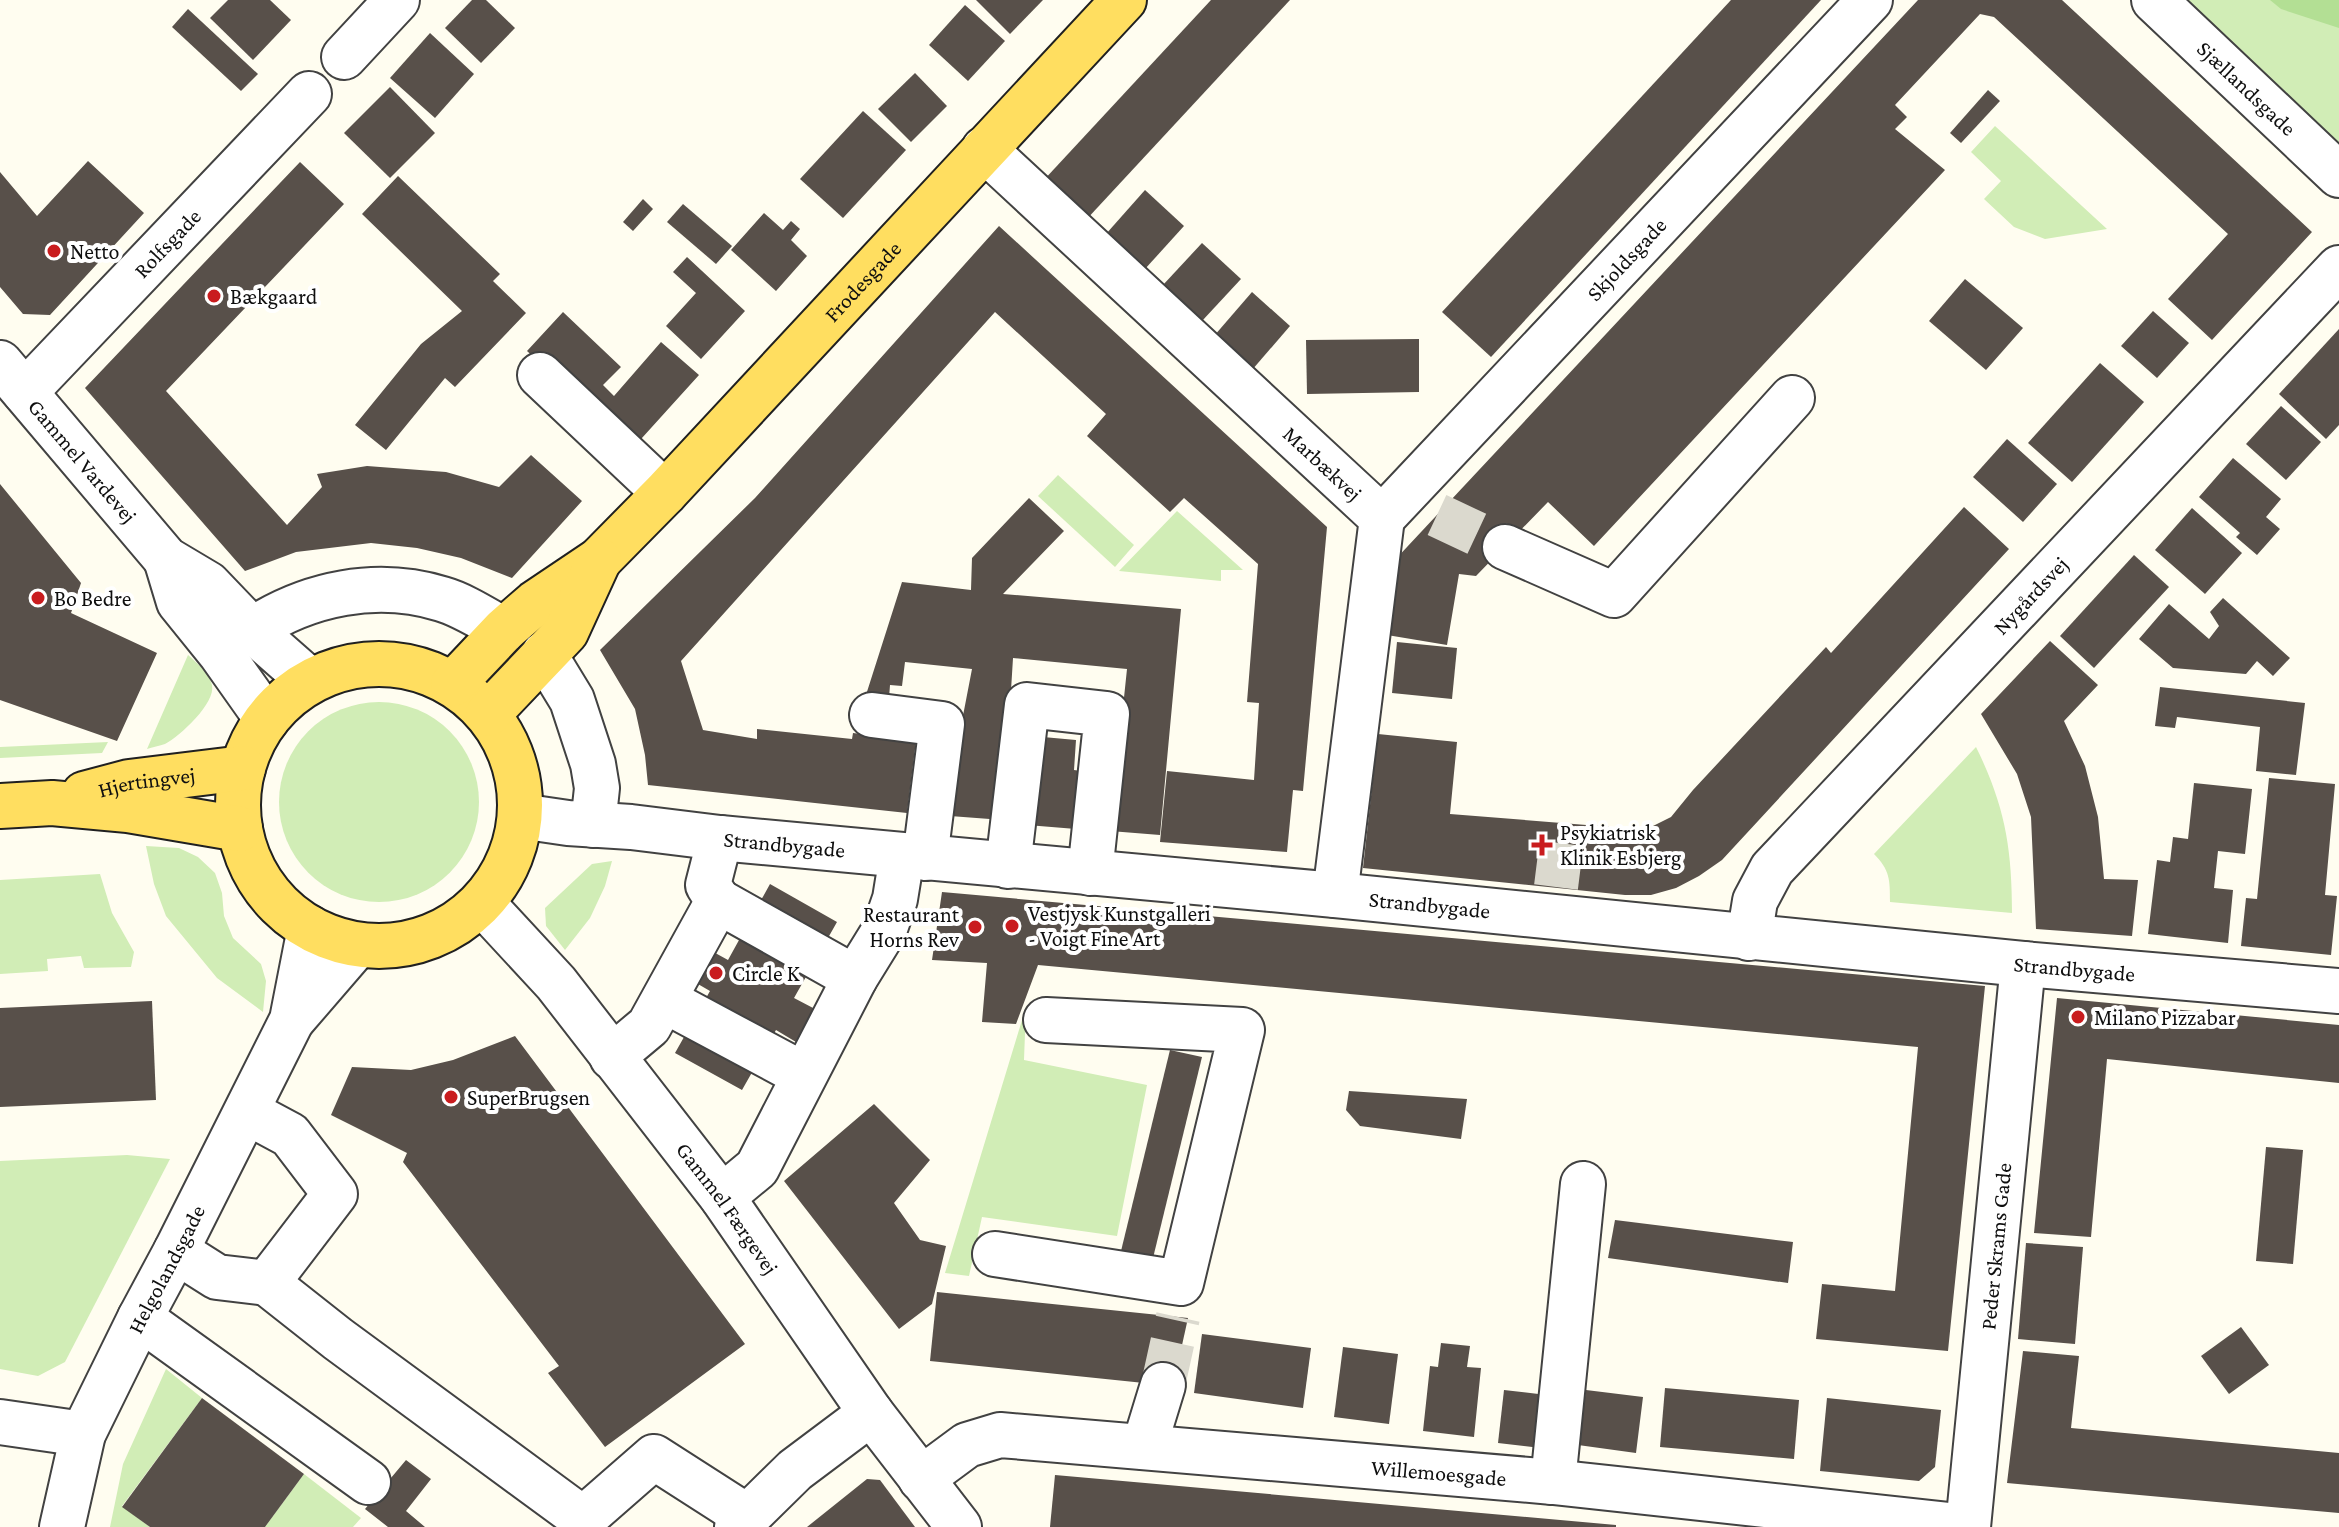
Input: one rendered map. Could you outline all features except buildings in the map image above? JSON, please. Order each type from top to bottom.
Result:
[{"type":"main road","name":"Frodesgade","points":[[453,684],[504,630],[535,603],[599,560],[665,493],[1124,0]]},
{"type":"main road","name":"Frodesgade","points":[[488,714],[566,632],[599,560]]},
{"type":"main road","points":[[385,663],[432,673],[472,698],[488,714],[508,745],[519,780],[520,816],[514,848],[501,877],[482,903],[455,925],[424,939],[391,946],[340,941],[310,928],[288,913],[255,873],[240,829],[238,809],[243,768],[267,719],[287,698],[310,681],[346,667],[385,663]]},
{"type":"main road","name":"Hjertingvej","points":[[52,803],[129,782],[243,768]]},
{"type":"main road","name":"Hjertingvej","points":[[0,806],[52,803],[128,810],[240,829]]},
{"type":"street","points":[[344,57],[397,0]]},
{"type":"street","name":"Skjoldsgade","points":[[1407,510],[1870,0]]},
{"type":"street","name":"Sjællandsgade","points":[[2154,0],[2339,175]]},
{"type":"street","name":"Rolfsgade","points":[[13,378],[309,94]]},
{"type":"street","name":"Marbækvej","points":[[984,149],[1407,510],[1335,895]]},
{"type":"street","name":"Nygårdsvej","points":[[1749,938],[1755,901],[1772,869],[2339,268]]},
{"type":"street","points":[[540,375],[665,493]]},
{"type":"street","name":"Gammel Vardevej","points":[[13,378],[166,559],[208,584],[252,630],[310,681]]},
{"type":"street","points":[[1505,547],[1614,595],[1792,398]]},
{"type":"street","name":"Gammel Vardevej","points":[[166,559],[179,602],[267,719]]},
{"type":"street","points":[[252,630],[325,596],[356,591],[407,591],[445,600],[504,630]]},
{"type":"street","points":[[544,654],[572,700],[593,764],[597,788],[593,825]]},
{"type":"street","points":[[1008,866],[1027,705],[1107,714],[1090,873]]},
{"type":"street","points":[[722,1197],[757,1168],[855,978],[884,931],[913,857],[942,724],[872,715]]},
{"type":"street","name":"Strandbygade","points":[[520,816],[913,857],[1335,895],[1554,902],[1749,938],[2339,991]]},
{"type":"street","points":[[720,838],[708,885],[718,901],[855,978]]},
{"type":"street","points":[[612,1057],[649,1026],[718,901]]},
{"type":"street","name":"Gammel Færgevej","points":[[482,903],[556,983],[722,1197],[871,1413],[959,1527]]},
{"type":"street","name":"Helgolandsgade","points":[[292,1020],[310,928]]},
{"type":"street","name":"Helgolandsgade","points":[[62,1527],[83,1434],[140,1318],[292,1020],[357,945]]},
{"type":"street","name":"Peder Skrams Gade","points":[[1968,1527],[2023,964]]},
{"type":"street","points":[[664,1000],[804,1075]]},
{"type":"street","points":[[995,1254],[1180,1300],[1242,1030],[1046,1020]]},
{"type":"street","points":[[247,1112],[290,1135],[335,1194],[267,1283]]},
{"type":"street","points":[[1553,1482],[1583,1184]]},
{"type":"street","points":[[176,1251],[217,1277],[267,1283],[583,1519],[654,1457],[742,1522],[795,1470],[871,1413]]},
{"type":"street","points":[[140,1318],[368,1482]]},
{"type":"street","points":[[1144,1447],[1163,1385]]},
{"type":"street","points":[[0,1422],[83,1434]]},
{"type":"street","name":"Willemoesgade","points":[[921,1479],[967,1445],[1000,1435],[1553,1482],[1968,1527]]},
{"type":"green space","points":[[2184,0],[2339,0],[2339,146]]},
{"type":"green space","points":[[2270,0],[2339,0],[2339,28],[2281,9]]},
{"type":"green space","points":[[1995,126],[2107,229],[2045,239],[2014,227],[1984,199],[2001,181],[1971,152]]},
{"type":"green space","points":[[1058,475],[1134,545],[1115,567],[1038,496]]},
{"type":"green space","points":[[1177,511],[1243,570],[1221,570],[1221,581],[1119,571]]},
{"type":"green space","points":[[188,655],[202,668],[212,685],[212,692],[196,718],[179,734],[165,744],[147,749]]},
{"type":"green space","points":[[379,702],[417,709],[450,731],[472,764],[479,802],[472,840],[450,873],[417,895],[379,902],[341,895],[308,873],[286,840],[279,802],[286,764],[308,731],[341,709]]},
{"type":"green space","points":[[108,742],[102,753],[0,758],[0,747]]},
{"type":"green space","points":[[1976,747],[1994,789],[2005,828],[2012,913],[1890,902],[1888,876],[1874,854]]},
{"type":"green space","points":[[146,846],[179,848],[198,857],[215,873],[222,893],[224,916],[233,938],[261,964],[266,981],[263,1012],[217,978],[166,916],[154,884]]},
{"type":"green space","points":[[612,861],[605,886],[590,918],[565,950],[546,926],[545,908],[592,864]]},
{"type":"green space","points":[[100,874],[112,913],[134,952],[131,967],[84,968],[81,956],[47,959],[48,971],[0,974],[0,880]]},
{"type":"green space","points":[[1026,1007],[1024,1060],[1147,1085],[1117,1236],[982,1217],[969,1276],[945,1273]]},
{"type":"green space","points":[[127,1155],[170,1159],[65,1362],[38,1376],[0,1369],[0,1161]]},
{"type":"green space","points":[[166,1369],[202,1398],[122,1506],[150,1527],[110,1527],[123,1464]]},
{"type":"green space","points":[[304,1474],[361,1518],[353,1527],[265,1527]]},
{"type":"tunnel","points":[[1437,515],[1505,547]]},
{"type":"tunnel","points":[[1556,887],[1564,823]]},
{"type":"tunnel","points":[[1163,1385],[1178,1317]]},
{"type":"place","name":"Netto","points":[[54,251]]},
{"type":"place","name":"Bækgaard","points":[[214,296]]},
{"type":"place","name":"Bo Bedre","points":[[38,598]]},
{"type":"place","name":"Psykiatrisk Klinik Esbjerg","points":[[1542,845]]},
{"type":"place","name":"Vestjysk Kunstgalleri - Voigt Fine Art","points":[[1012,926]]},
{"type":"place","name":"Restaurant Horns Rev","points":[[975,927]]},
{"type":"place","name":"Circle K","points":[[716,973]]},
{"type":"place","name":"Milano Pizzabar","points":[[2078,1017]]},
{"type":"place","name":"SuperBrugsen","points":[[451,1097]]}]
